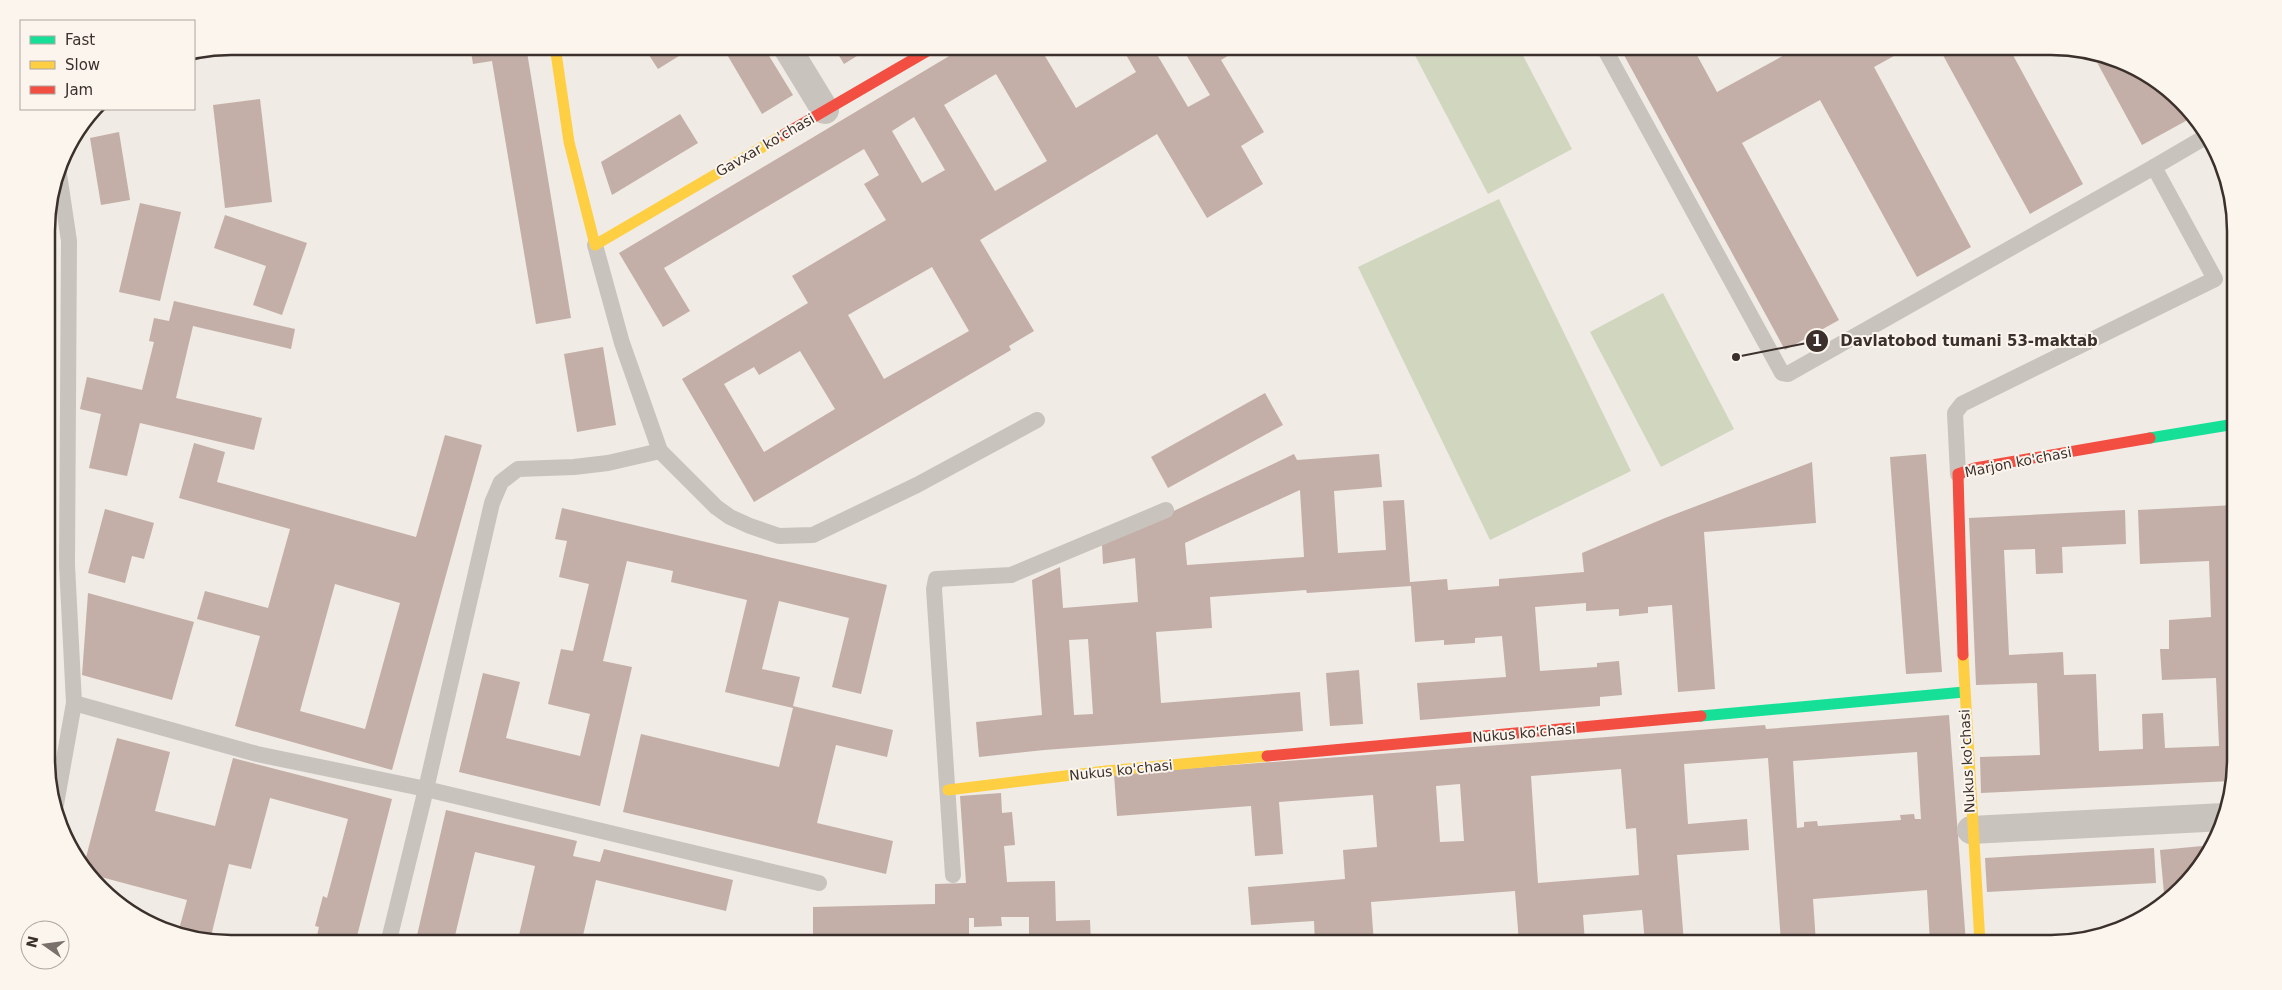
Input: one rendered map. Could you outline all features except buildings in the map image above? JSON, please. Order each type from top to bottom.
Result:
[{"type":"street","points":[[556,55],[569,142],[595,245]]},
{"type":"street","points":[[791,55],[825,110]]},
{"type":"street","name":"Gavxar ko'chasi","points":[[595,245],[920,55]]},
{"type":"street","name":"Marjon ko'chasi","points":[[1964,692],[1958,474],[1975,468],[2227,425]]},
{"type":"street","name":"Nukus ko'chasi","points":[[948,790],[1106,771],[1964,692],[1971,830],[1979,935]]},
{"type":"street","name":"Nukus ko'chasi","points":[[1971,830],[2217,817]]},
{"type":"lane","points":[[1608,55],[1782,373],[1788,374],[2201,140]]},
{"type":"lane","points":[[1958,474],[1955,413],[1962,404],[2215,280],[2154,167]]},
{"type":"lane","points":[[58,793],[74,703],[66,565],[69,241],[61,186]]},
{"type":"lane","points":[[595,245],[622,343],[660,451],[716,508],[730,517],[779,536],[813,535],[917,486],[1037,420]]},
{"type":"lane","points":[[390,935],[426,790],[492,503],[501,482],[518,469],[574,467],[608,463],[660,451]]},
{"type":"lane","points":[[953,875],[934,589],[936,579],[1011,574],[1166,510]]},
{"type":"lane","points":[[74,703],[257,754],[426,790],[819,883]]},
{"type":"green space","points":[[1415,55],[1523,55],[1572,149],[1488,194]]},
{"type":"green space","points":[[1499,199],[1631,471],[1490,540],[1358,267]]},
{"type":"green space","points":[[1663,293],[1734,429],[1661,467],[1590,332]]},
{"type":"traffic: fast","points":[[2150,438],[2227,425]]},
{"type":"traffic: fast","points":[[1701,716],[1964,692]]},
{"type":"traffic: slow","points":[[556,55],[569,142],[595,245],[783,135]]},
{"type":"traffic: slow","points":[[1963,655],[1980,935]]},
{"type":"traffic: slow","points":[[948,790],[1106,771],[1267,756]]},
{"type":"traffic: jam","points":[[783,135],[921,55]]},
{"type":"traffic: jam","points":[[1963,655],[1958,474],[1975,468],[2150,438]]},
{"type":"traffic: jam","points":[[1267,756],[1701,716]]},
{"type":"place","name":"Davlatobod tumani 53-maktab","points":[[1736,357]]}]
